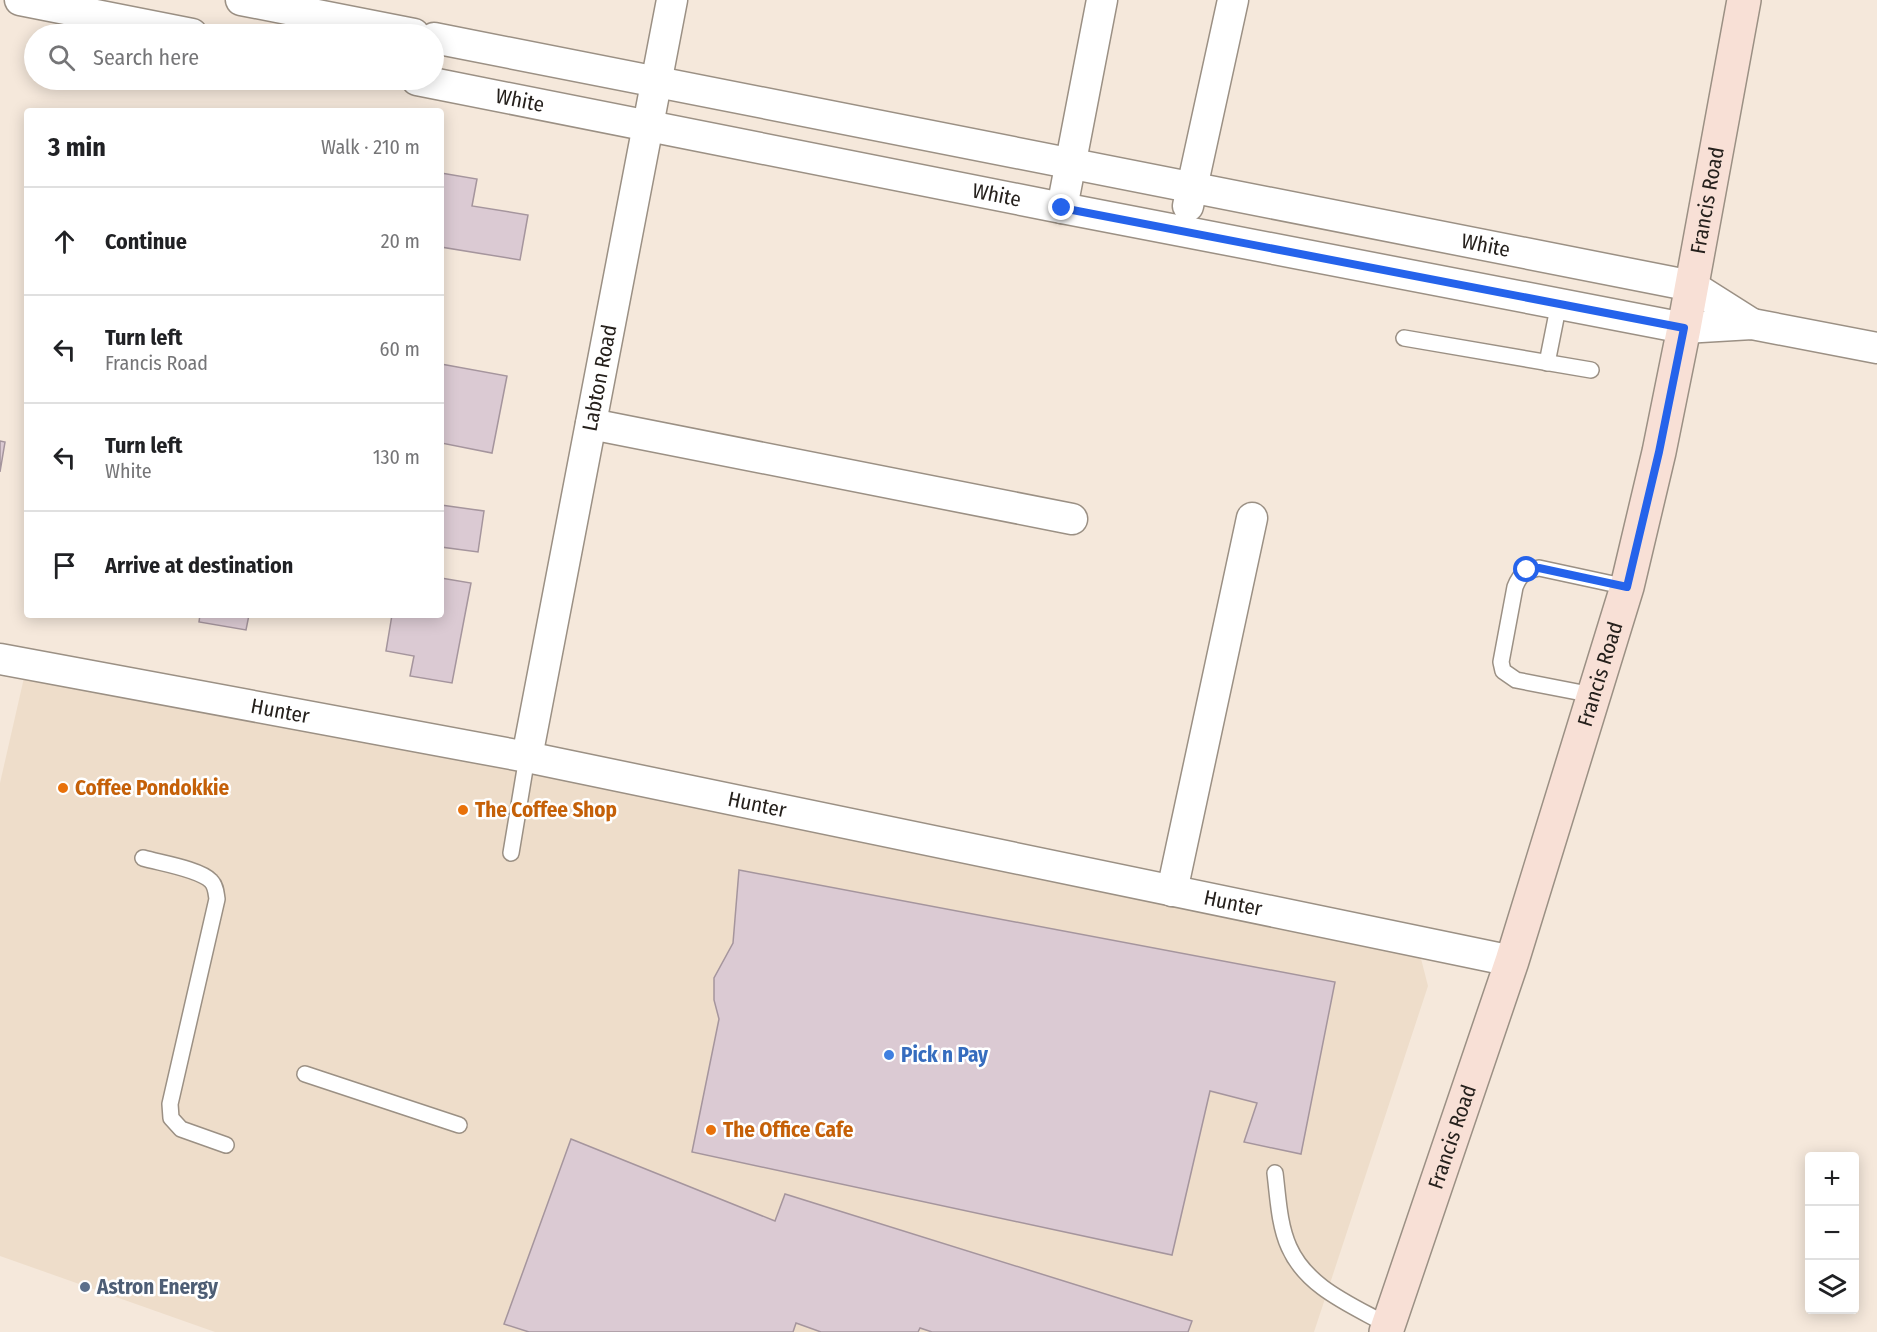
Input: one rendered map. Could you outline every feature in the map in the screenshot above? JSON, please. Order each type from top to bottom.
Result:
[{"type":"street","points":[[20,0],[147,12],[172,24]]},
{"type":"street","points":[[241,0],[363,24]]},
{"type":"street","name":"Labton Road","points":[[527,757],[672,0]]},
{"type":"street","points":[[1062,208],[1102,0]]},
{"type":"street","points":[[1183,230],[1233,0]]},
{"type":"street","name":"Francis Road","points":[[1388,1329],[1512,962],[1627,587],[1659,452],[1684,328],[1744,0]]},
{"type":"street","name":"White","points":[[444,40],[1692,286]]},
{"type":"street","name":"White","points":[[444,85],[1684,328],[1752,324]]},
{"type":"street","points":[[1692,286],[1752,324],[1877,348]]},
{"type":"street","points":[[591,424],[1072,519]]},
{"type":"street","points":[[1172,891],[1252,518]]},
{"type":"street","name":"Hunter","points":[[0,659],[527,757],[1512,962]]},
{"type":"lane","points":[[1547,363],[1558,303]]},
{"type":"lane","points":[[1404,338],[1591,370]]},
{"type":"lane","points":[[1593,695],[1516,680],[1503,672],[1501,662],[1515,587],[1520,576],[1527,570],[1539,568],[1627,587]]},
{"type":"lane","points":[[512,853],[527,757]]},
{"type":"lane","points":[[143,858],[196,872],[213,882],[216,890],[217,900],[170,1104],[171,1118],[182,1129],[226,1145]]},
{"type":"lane","points":[[305,1074],[459,1125]]},
{"type":"lane","points":[[1275,1173],[1280,1212],[1289,1247],[1308,1277],[1321,1288],[1388,1329]]},
{"type":"shaded area","points":[[26,669],[1418,947],[1428,986],[1314,1332],[215,1332],[0,1256],[0,783]]},
{"type":"building","points":[[444,174],[477,179],[472,206],[528,215],[520,260],[444,247]]},
{"type":"building","points":[[444,365],[507,376],[492,453],[444,444]]},
{"type":"building","points":[[0,441],[5,442],[0,472]]},
{"type":"building","points":[[444,505],[484,511],[478,552],[444,547]]},
{"type":"building","points":[[444,578],[471,583],[452,683],[410,676],[414,656],[386,651],[392,618],[444,618]]},
{"type":"building","points":[[200,618],[248,618],[246,630],[199,622]]},
{"type":"building","points":[[739,870],[1335,982],[1301,1154],[1244,1142],[1257,1103],[1210,1091],[1172,1255],[692,1152],[719,1019],[714,1000],[714,978],[733,943]]},
{"type":"building","points":[[571,1139],[775,1221],[785,1194],[1192,1321],[1188,1332],[932,1332],[920,1328],[918,1332],[821,1332],[796,1323],[793,1332],[529,1332],[504,1324]]},
{"type":"place","name":"Coffee Pondokkie","points":[[63,788]]},
{"type":"place","name":"The Coffee Shop","points":[[463,810]]},
{"type":"place","name":"Pick n Pay","points":[[889,1055]]},
{"type":"place","name":"The Office Cafe","points":[[711,1130]]},
{"type":"place","name":"Astron Energy","points":[[85,1287]]},
{"type":"route","points":[[1062,208],[1684,328],[1659,452],[1627,587],[1539,568],[1527,570]]}]
